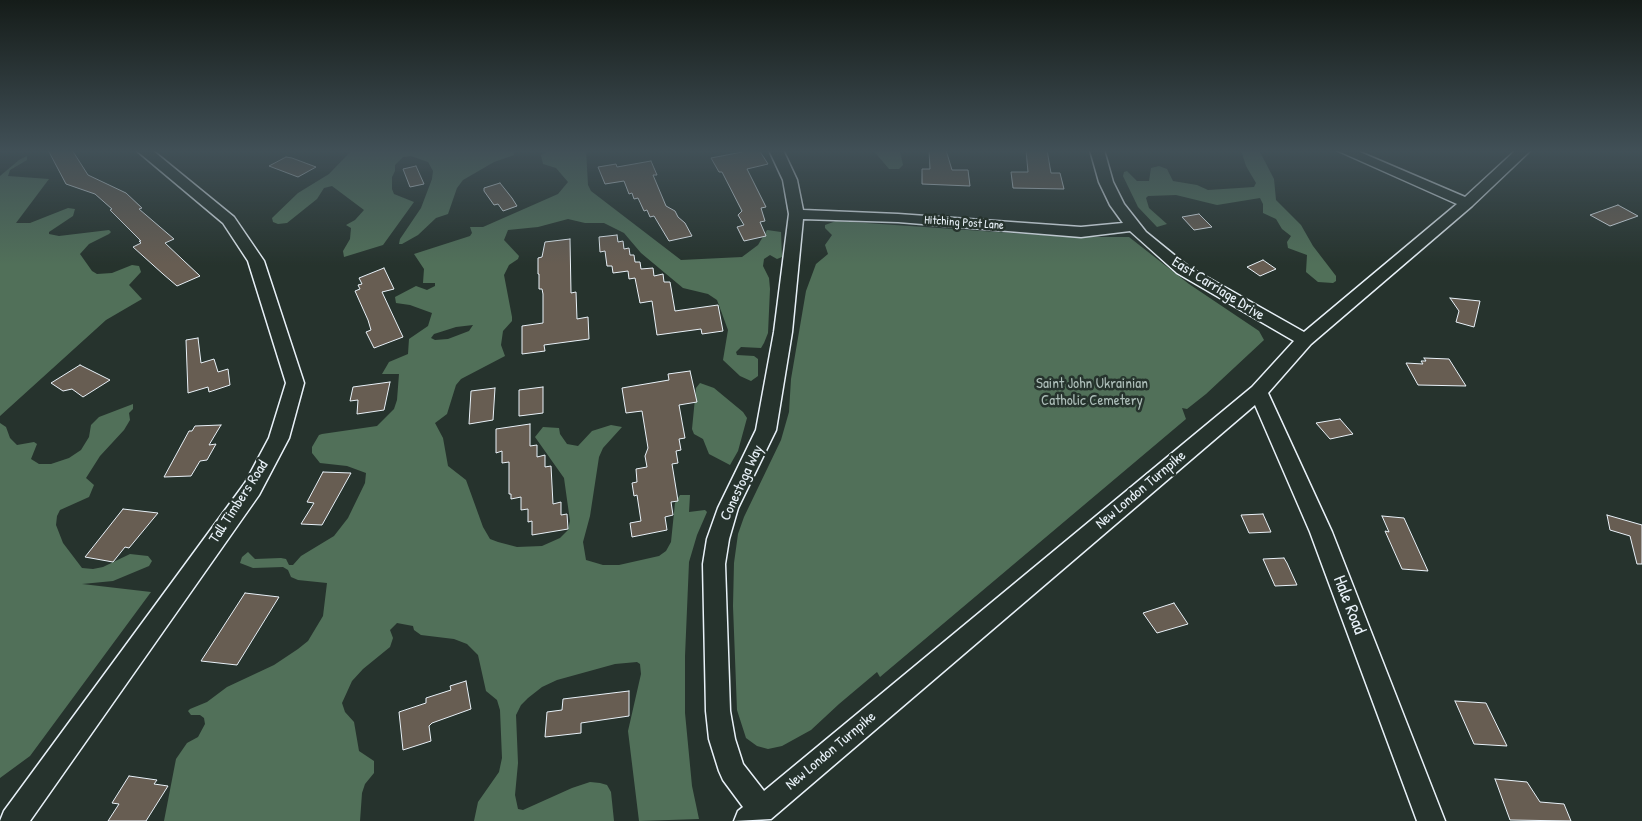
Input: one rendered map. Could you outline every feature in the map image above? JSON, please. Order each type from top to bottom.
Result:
[{"type":"street","name":"Tall Timbers Road","points":[[14,821],[252,489],[279,438],[295,383],[256,261],[229,220],[190,188]]},
{"type":"street","name":"Conestoga Way","points":[[755,815],[732,771],[722,738],[718,711],[714,564],[718,539],[728,508],[766,430],[783,332],[796,214],[791,188]]},
{"type":"street","name":"East Carriage Drive","points":[[1109,188],[1117,205],[1132,226],[1183,270],[1305,340]]},
{"type":"street","points":[[1433,188],[1467,203]]},
{"type":"street","name":"New London Turnpike","points":[[755,815],[1258,392],[1305,340],[1483,188]]},
{"type":"street","name":"Hitching Post Lane","points":[[796,214],[898,218],[1080,232],[1101,232],[1132,226]]},
{"type":"street","name":"Hale Road","points":[[1258,392],[1321,532],[1431,821]]},
{"type":"green space","points":[[0,188],[42,188],[16,223],[30,223],[68,208],[75,209],[73,216],[49,232],[49,234],[59,236],[109,230],[111,232],[109,234],[89,244],[80,254],[92,271],[97,274],[112,273],[132,265],[139,266],[141,272],[129,285],[142,299],[106,320],[0,416]]},
{"type":"green space","points":[[306,188],[324,188],[317,199],[287,223],[278,224],[273,222],[272,218],[298,193]]},
{"type":"green space","points":[[335,188],[392,188],[394,194],[414,202],[383,245],[344,257],[343,251],[350,239],[351,228],[346,225],[355,220],[364,210]]},
{"type":"green space","points":[[428,188],[457,188],[448,214],[436,218],[418,235],[399,244],[400,239],[421,208]]},
{"type":"green space","points":[[563,188],[590,188],[681,260],[742,257],[758,245],[767,230],[781,232],[782,257],[777,259],[770,255],[764,259],[763,266],[769,278],[770,289],[768,333],[761,348],[741,347],[736,352],[737,355],[754,356],[758,359],[758,376],[751,381],[740,376],[723,360],[728,330],[717,300],[708,294],[683,288],[641,253],[624,233],[604,223],[585,223],[568,219],[538,227],[508,230],[504,240],[519,256],[518,259],[509,265],[504,275],[512,317],[512,321],[503,331],[501,345],[505,356],[461,379],[456,385],[447,414],[435,423],[443,438],[448,466],[466,480],[483,527],[490,539],[498,542],[517,547],[542,546],[560,538],[568,530],[570,521],[564,478],[535,437],[543,427],[559,428],[560,434],[567,444],[578,446],[592,431],[611,425],[622,427],[603,448],[599,457],[590,516],[583,542],[586,560],[603,565],[619,565],[659,556],[666,551],[671,542],[675,503],[680,495],[690,495],[689,512],[705,510],[707,512],[697,535],[689,562],[685,656],[685,713],[692,786],[699,819],[639,821],[628,731],[641,674],[640,664],[637,662],[615,664],[557,680],[542,687],[528,698],[521,705],[516,715],[518,763],[515,795],[518,809],[523,810],[590,782],[600,783],[607,785],[611,792],[614,821],[474,821],[478,802],[499,772],[502,758],[500,710],[497,700],[486,691],[478,655],[467,644],[454,639],[421,635],[414,630],[413,626],[397,623],[390,630],[393,638],[390,647],[363,669],[352,681],[342,703],[345,712],[354,722],[359,751],[374,761],[374,773],[365,784],[362,793],[360,821],[164,821],[176,759],[187,743],[198,737],[205,724],[204,718],[200,715],[191,715],[188,711],[207,702],[227,687],[274,665],[298,649],[308,641],[323,616],[327,583],[298,580],[291,577],[288,570],[283,567],[253,568],[240,563],[242,557],[248,552],[255,559],[281,558],[286,559],[289,565],[293,565],[301,556],[334,536],[348,518],[365,483],[366,473],[347,466],[320,463],[312,453],[312,447],[319,435],[322,434],[377,426],[394,409],[397,400],[399,374],[382,374],[389,362],[408,354],[409,339],[428,326],[432,313],[410,305],[396,303],[395,297],[416,286],[427,290],[435,286],[435,283],[423,283],[424,269],[414,254],[470,236],[472,233],[470,227],[483,227],[558,194]],"holes":[[[473,325],[469,331],[448,339],[435,340],[431,338],[434,334],[456,327]]]},
{"type":"green space","points":[[1129,188],[1204,188],[1208,190],[1275,188],[1276,200],[1301,225],[1313,246],[1336,276],[1336,281],[1333,283],[1318,282],[1306,272],[1307,255],[1288,248],[1287,242],[1291,236],[1282,229],[1276,219],[1263,213],[1263,204],[1260,198],[1217,205],[1176,195],[1148,196],[1146,198],[1149,208],[1167,224],[1157,227],[1138,207]]},
{"type":"green space","name":"Saint John Ukrainian Catholic Cemetery","points":[[836,221],[1070,237],[1129,237],[1189,284],[1259,331],[1264,340],[1206,394],[1187,409],[1182,408],[1186,419],[880,677],[877,672],[811,730],[782,746],[768,749],[757,746],[746,738],[737,710],[733,606],[734,563],[738,534],[744,517],[781,440],[789,412],[791,379],[806,291],[816,264],[828,254],[825,245],[832,235],[825,228],[825,225]]},
{"type":"green space","points":[[700,383],[714,388],[743,412],[747,418],[738,451],[730,465],[709,454],[703,439],[694,434],[692,429],[696,388]]},
{"type":"green space","points":[[133,404],[133,409],[129,413],[130,420],[124,430],[100,456],[86,478],[94,485],[89,497],[60,510],[56,525],[63,543],[82,568],[93,569],[103,567],[130,554],[148,556],[152,561],[149,566],[113,581],[82,584],[151,592],[30,756],[0,778],[0,423],[6,427],[10,438],[17,445],[34,442],[37,444],[31,459],[39,464],[51,464],[69,458],[81,450],[89,437],[91,425],[99,417]]},
{"type":"building","points":[[79,188],[116,188],[126,193],[142,208],[139,209],[174,239],[165,243],[200,276],[177,286],[133,247],[141,243],[139,241],[141,241],[110,210],[112,209],[95,194]]},
{"type":"building","points":[[484,188],[504,188],[517,206],[503,211],[498,204],[494,205]]},
{"type":"building","points":[[627,188],[659,188],[666,206],[675,211],[678,217],[685,223],[692,236],[669,241],[654,216],[650,217],[647,210],[644,211],[638,198],[634,199],[632,193],[629,194]]},
{"type":"building","points":[[730,188],[757,188],[766,207],[761,208],[765,221],[760,222],[766,236],[744,241],[737,227],[744,225],[738,215],[742,211]]},
{"type":"building","points":[[1618,205],[1638,216],[1610,226],[1590,215]]},
{"type":"building","points":[[1199,214],[1212,227],[1194,230],[1182,217]]},
{"type":"building","points":[[617,235],[618,242],[623,241],[624,249],[629,248],[630,255],[634,255],[635,262],[640,262],[641,269],[653,268],[654,276],[663,274],[664,282],[670,282],[675,311],[718,305],[723,331],[702,334],[701,329],[657,335],[652,301],[640,303],[635,278],[629,279],[628,271],[613,273],[612,266],[607,266],[605,251],[600,252],[599,237]]},
{"type":"building","points":[[570,239],[571,293],[576,292],[577,319],[588,317],[589,339],[544,345],[545,351],[522,354],[522,326],[543,323],[543,294],[542,289],[539,289],[538,258],[542,257],[545,242]]},
{"type":"building","points":[[1263,260],[1276,269],[1260,276],[1247,267]]},
{"type":"building","points":[[384,268],[394,289],[382,292],[403,337],[374,348],[366,332],[371,330],[368,320],[355,291],[360,289],[358,285],[362,284],[359,278]]},
{"type":"building","points":[[1450,298],[1480,301],[1474,327],[1456,322],[1459,311]]},
{"type":"building","points":[[198,338],[201,363],[214,359],[218,372],[228,369],[230,385],[209,392],[208,387],[188,393],[186,340]]},
{"type":"building","points":[[1424,358],[1449,359],[1466,386],[1418,385],[1406,363],[1423,364],[1421,361],[1426,361]]},
{"type":"building","points":[[80,365],[110,380],[83,397],[72,389],[63,391],[51,383]]},
{"type":"building","points":[[690,371],[697,402],[679,405],[685,438],[679,439],[681,450],[676,451],[678,463],[672,464],[678,501],[671,502],[673,515],[665,517],[667,530],[632,537],[630,523],[641,521],[637,495],[634,496],[632,483],[637,482],[636,469],[647,467],[645,456],[648,448],[642,411],[626,413],[622,388],[669,380],[668,374]]},
{"type":"building","points":[[390,382],[384,410],[357,414],[358,400],[350,401],[353,387]]},
{"type":"building","points":[[543,387],[543,413],[519,416],[519,390]]},
{"type":"building","points":[[495,388],[493,420],[469,424],[471,391]]},
{"type":"building","points":[[1340,419],[1353,434],[1330,439],[1316,423]]},
{"type":"building","points":[[530,424],[530,446],[537,445],[537,457],[545,455],[545,467],[551,466],[553,504],[561,502],[561,515],[567,514],[568,529],[532,535],[532,521],[528,522],[528,509],[521,510],[521,497],[511,499],[511,494],[509,494],[509,462],[502,463],[502,451],[496,453],[496,429]]},
{"type":"building","points":[[221,425],[209,445],[216,444],[207,460],[200,461],[191,476],[164,477],[189,431],[192,431],[195,426]]},
{"type":"building","points":[[323,472],[351,473],[322,525],[301,524],[314,503],[307,502]]},
{"type":"building","points":[[123,509],[158,513],[129,548],[125,547],[113,562],[85,557]]},
{"type":"building","points":[[1263,514],[1271,532],[1249,533],[1241,515]]},
{"type":"building","points":[[1607,515],[1642,525],[1642,564],[1637,564],[1630,536],[1610,530]]},
{"type":"building","points":[[1382,516],[1404,518],[1428,571],[1402,569],[1385,531],[1389,532]]},
{"type":"building","points":[[1284,558],[1297,585],[1275,586],[1263,559]]},
{"type":"building","points":[[245,593],[279,597],[237,665],[201,661]]},
{"type":"building","points":[[1174,603],[1188,624],[1157,633],[1143,613]]},
{"type":"building","points":[[466,681],[471,709],[432,723],[429,726],[431,741],[403,750],[399,712],[426,703],[426,698],[451,690],[450,686]]},
{"type":"building","points":[[629,691],[629,716],[581,723],[581,733],[545,737],[547,712],[562,710],[563,699]]},
{"type":"building","points":[[1455,701],[1486,703],[1507,746],[1474,744]]},
{"type":"building","points":[[129,776],[157,780],[154,784],[168,786],[146,821],[108,821],[119,804],[112,803]]},
{"type":"building","points":[[1495,779],[1527,782],[1540,802],[1564,804],[1571,821],[1510,820]]}]
